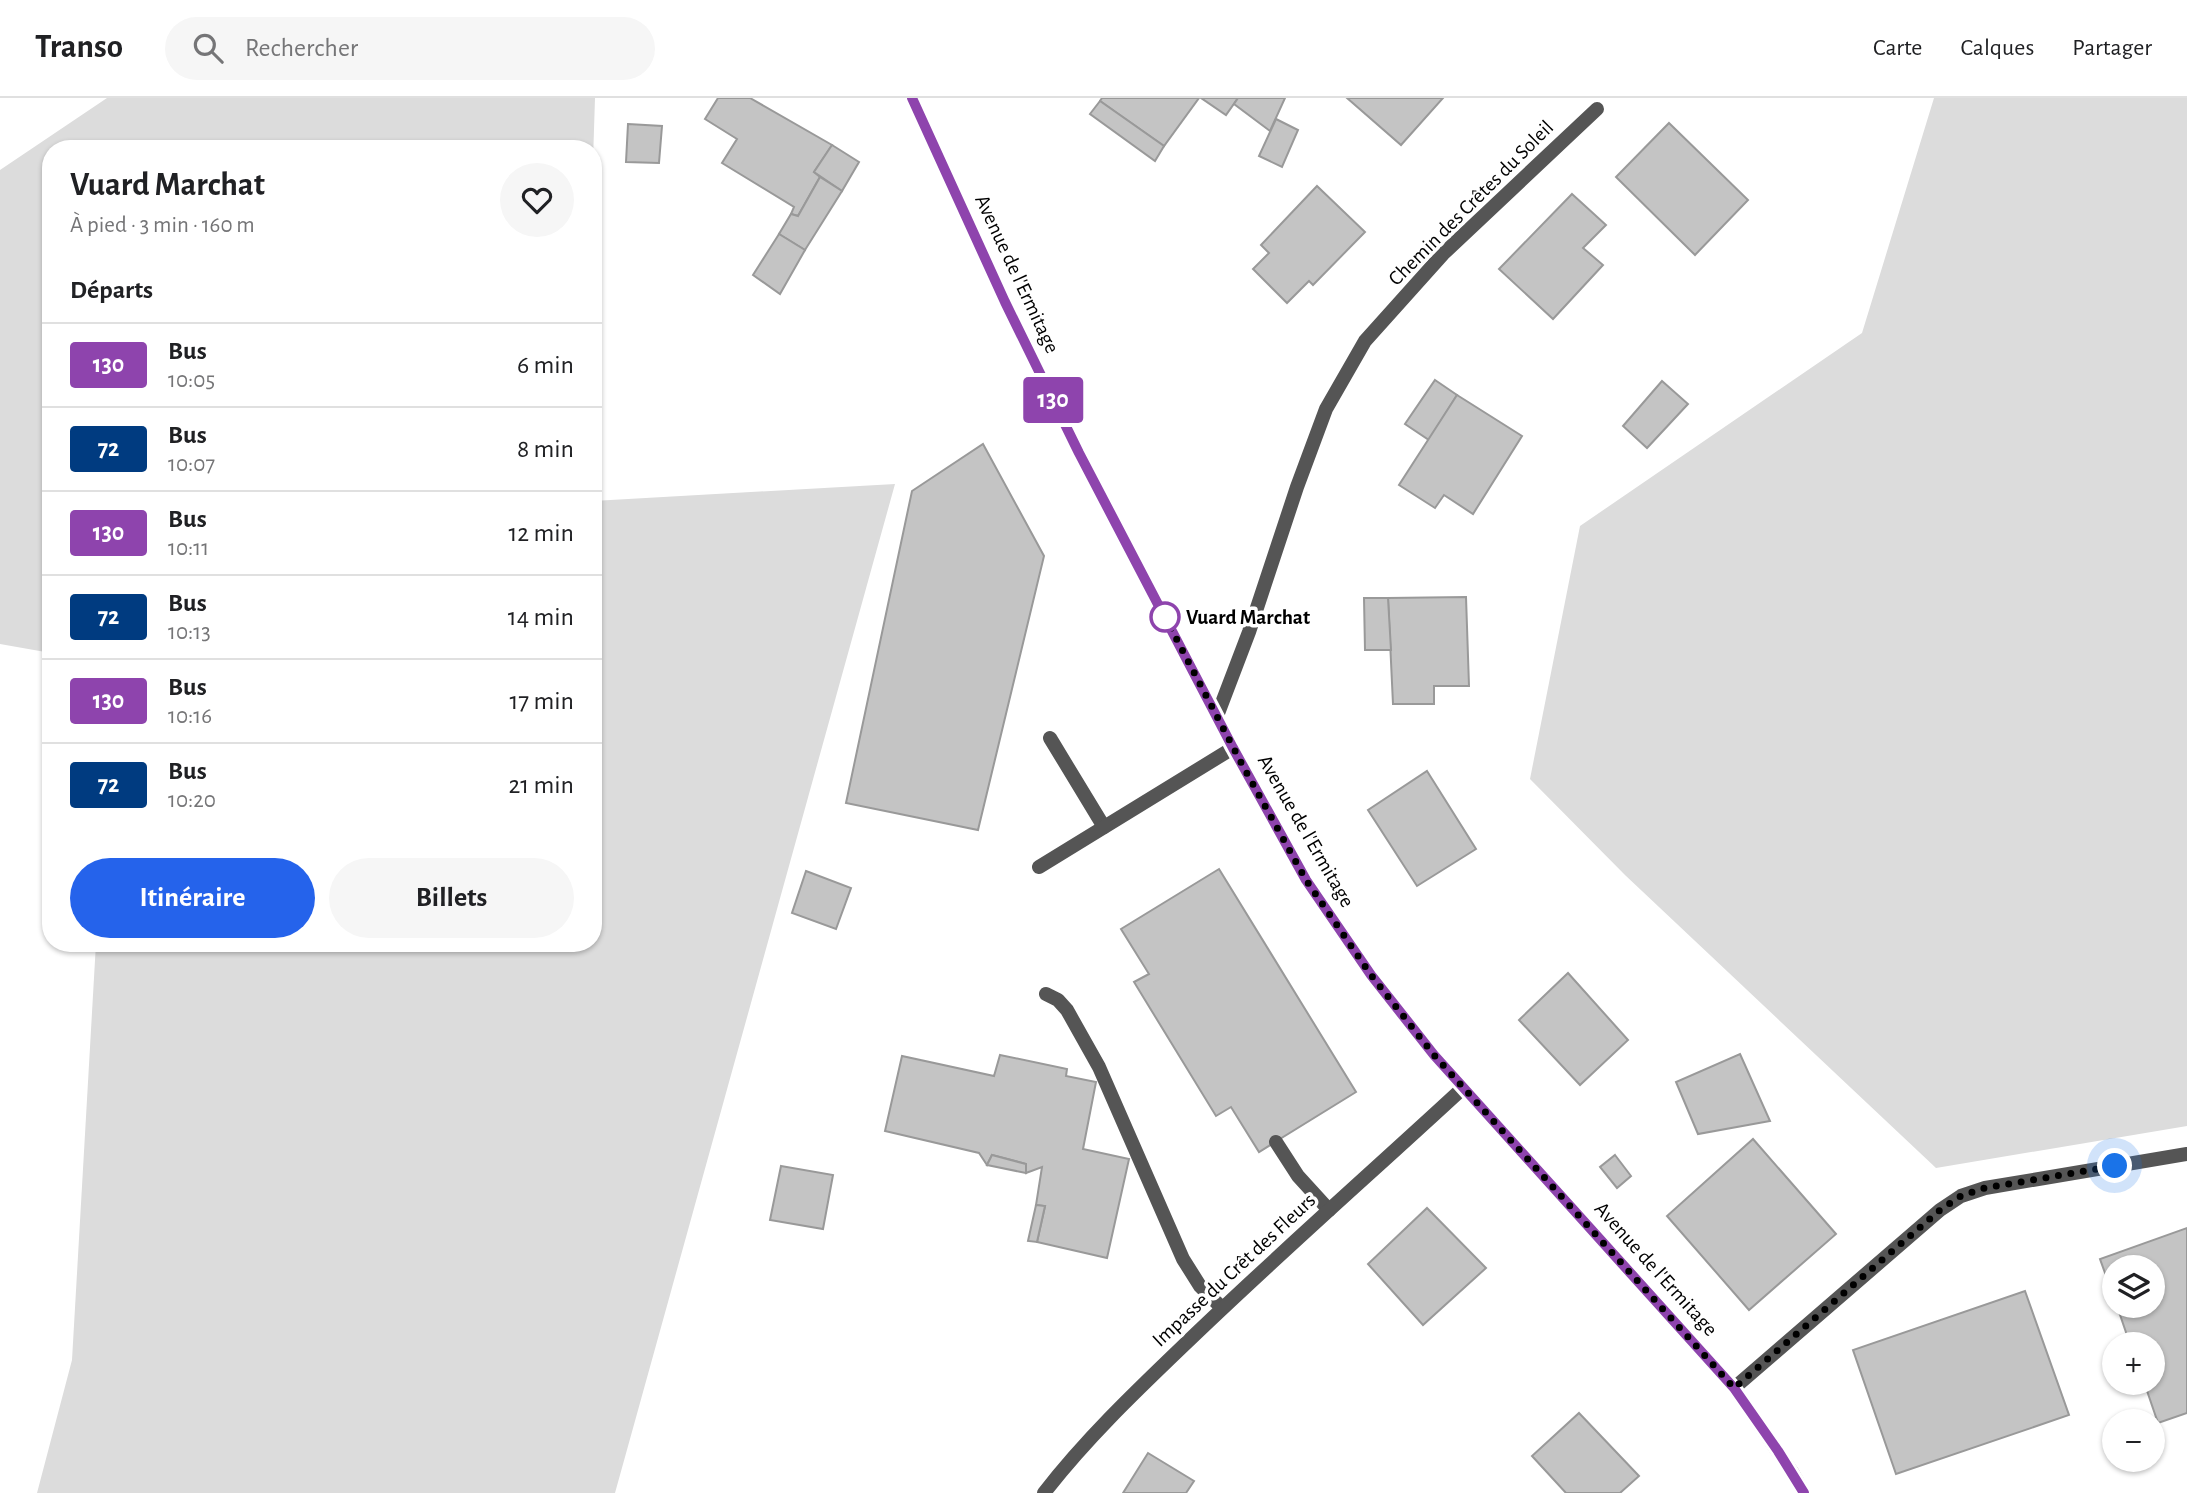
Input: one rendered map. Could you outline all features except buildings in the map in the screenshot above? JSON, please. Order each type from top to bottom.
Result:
[{"type":"street","name":"Avenue de l'Ermitage","points":[[912,98],[1005,302],[1061,415],[1233,748],[1300,870],[1337,928],[1406,1020],[1463,1088],[1734,1388],[1804,1493]]},
{"type":"street","name":"Chemin des Crêtes du Soleil","points":[[1217,716],[1326,410],[1366,341],[1443,254],[1597,109]]},
{"type":"street","points":[[1050,738],[1104,827]]},
{"type":"street","points":[[1039,867],[1233,748]]},
{"type":"street","points":[[1046,994],[1058,1000],[1067,1010],[1099,1067],[1183,1259],[1200,1286],[1222,1308]]},
{"type":"street","name":"Impasse du Crêt des Fleurs","points":[[1044,1493],[1062,1469],[1097,1432],[1222,1308],[1463,1088]]},
{"type":"street","points":[[1276,1142],[1298,1176],[1329,1210]]},
{"type":"street","points":[[1734,1388],[1940,1210],[1961,1196],[1985,1188],[2187,1154]]},
{"type":"shaded area","points":[[107,98],[595,98],[594,140],[45,140]]},
{"type":"shaded area","points":[[1934,98],[2187,98],[2187,1126],[1936,1168],[1625,875],[1530,779],[1580,526],[1862,333]]},
{"type":"shaded area","points":[[42,142],[42,651],[0,644],[0,170]]},
{"type":"shaded area","points":[[895,484],[615,1493],[37,1493],[72,1360],[95,952],[602,952],[602,500]]},
{"type":"bus line","name":"130","points":[[912,98],[1005,302],[1079,453],[1233,748],[1306,880],[1371,975],[1434,1055],[1734,1388],[1804,1493]]},
{"type":"place","name":"Vuard Marchat","points":[[1165,617]]},
{"type":"route","points":[[1165,617],[1306,880],[1371,975],[1434,1055],[1734,1388],[1940,1210],[1961,1196],[1985,1188],[2115,1166]]}]
